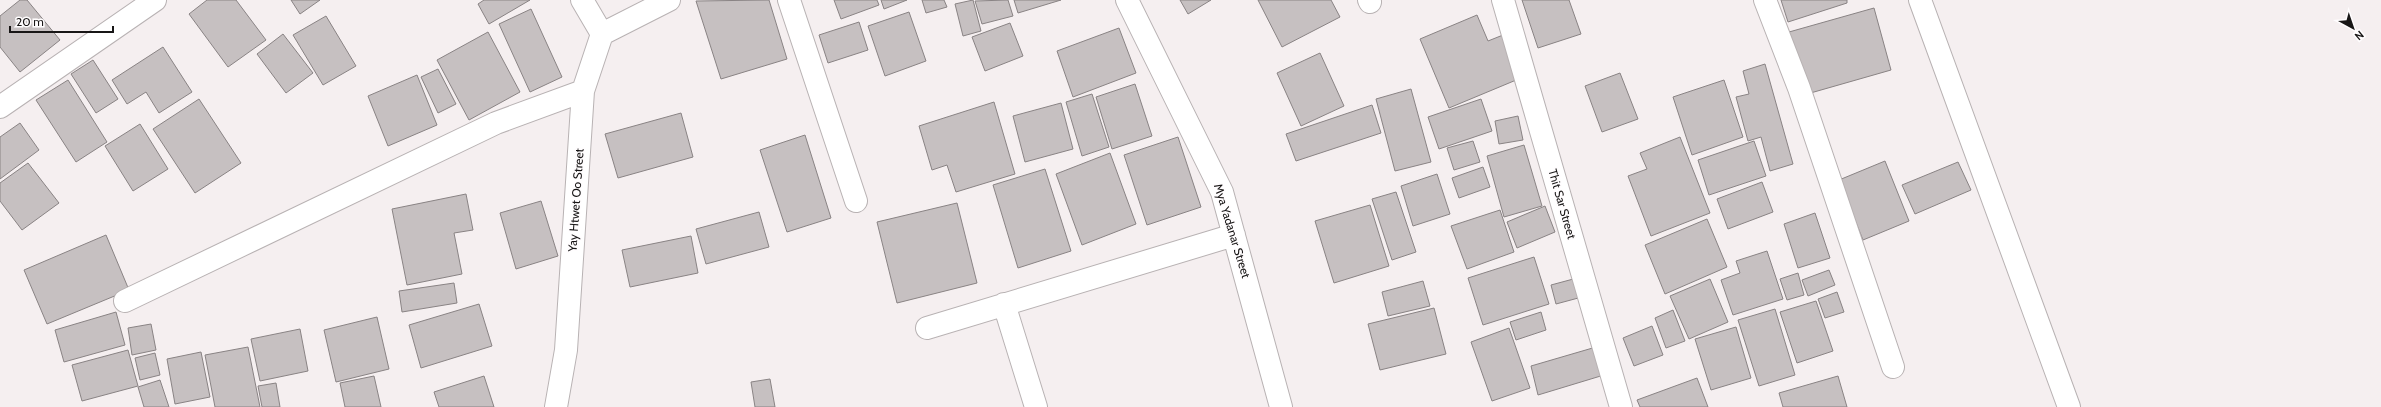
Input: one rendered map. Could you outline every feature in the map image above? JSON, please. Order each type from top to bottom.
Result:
[{"type":"street","points":[[0,107],[155,0]]},
{"type":"street","points":[[582,0],[602,34],[669,0]]},
{"type":"street","points":[[789,0],[856,201]]},
{"type":"street","name":"Mya Yadanar Street","points":[[1127,0],[1222,192],[1281,407]]},
{"type":"street","name":"Thit Sar Street","points":[[1503,0],[1621,407]]},
{"type":"street","points":[[1765,0],[1799,88],[1893,367]]},
{"type":"street","points":[[1920,0],[2069,407]]},
{"type":"street","name":"Yay Htwet Oo Street","points":[[556,407],[566,350],[583,91],[602,34]]},
{"type":"street","points":[[126,301],[496,123],[583,91]]},
{"type":"street","points":[[927,328],[1234,235]]},
{"type":"street","points":[[1004,304],[1036,407]]},
{"type":"building","points":[[20,0],[27,0],[60,40],[20,72],[0,47],[0,16]]},
{"type":"building","points":[[207,0],[236,0],[266,40],[228,67],[189,14]]},
{"type":"building","points":[[291,0],[320,0],[300,14]]},
{"type":"building","points":[[484,0],[530,0],[489,24],[478,4]]},
{"type":"building","points":[[769,0],[787,59],[721,79],[696,1]]},
{"type":"building","points":[[834,0],[877,0],[879,5],[841,19]]},
{"type":"building","points":[[881,0],[907,0],[884,9]]},
{"type":"building","points":[[922,0],[944,0],[947,7],[926,13]]},
{"type":"building","points":[[973,0],[981,31],[963,36],[955,4]]},
{"type":"building","points":[[1008,0],[1013,16],[982,24],[975,1]]},
{"type":"building","points":[[1014,0],[1061,0],[1018,13]]},
{"type":"building","points":[[1180,0],[1211,0],[1188,14]]},
{"type":"building","points":[[1258,0],[1331,0],[1340,17],[1282,47]]},
{"type":"building","points":[[1522,0],[1569,0],[1581,34],[1538,48]]},
{"type":"building","points":[[1781,0],[1847,0],[1847,3],[1788,22]]},
{"type":"building","points":[[1874,8],[1891,70],[1807,94],[1789,32]]},
{"type":"building","points":[[531,9],[562,77],[530,92],[499,24]]},
{"type":"building","points":[[909,12],[926,61],[885,76],[868,26]]},
{"type":"building","points":[[1477,15],[1488,41],[1503,35],[1521,78],[1449,108],[1420,39]]},
{"type":"building","points":[[326,16],[356,66],[323,85],[293,35]]},
{"type":"building","points":[[859,22],[868,50],[828,63],[819,35]]},
{"type":"building","points":[[1010,23],[1023,56],[985,71],[972,37]]},
{"type":"building","points":[[1119,28],[1136,73],[1073,97],[1057,51]]},
{"type":"building","points":[[488,32],[520,92],[469,120],[437,60]]},
{"type":"building","points":[[283,34],[313,73],[286,93],[257,54]]},
{"type":"building","points":[[163,47],[192,92],[159,113],[146,92],[127,104],[112,80]]},
{"type":"building","points":[[1320,53],[1344,106],[1301,126],[1277,73]]},
{"type":"building","points":[[93,60],[118,99],[96,113],[71,74]]},
{"type":"building","points":[[1765,64],[1793,164],[1770,171],[1761,137],[1748,141],[1736,97],[1749,94],[1743,71]]},
{"type":"building","points":[[438,69],[456,104],[438,113],[421,77]]},
{"type":"building","points":[[1620,73],[1638,119],[1602,132],[1585,86]]},
{"type":"building","points":[[417,75],[437,125],[388,146],[368,96]]},
{"type":"building","points":[[68,80],[107,142],[76,162],[36,100]]},
{"type":"building","points":[[1724,80],[1743,137],[1692,155],[1673,97]]},
{"type":"building","points":[[1135,84],[1152,136],[1112,149],[1096,97]]},
{"type":"building","points":[[1411,89],[1431,162],[1395,171],[1376,99]]},
{"type":"building","points":[[1092,94],[1109,147],[1082,156],[1066,102]]},
{"type":"building","points":[[199,99],[241,163],[195,193],[153,129]]},
{"type":"building","points":[[1481,99],[1492,131],[1439,149],[1428,117]]},
{"type":"building","points":[[994,102],[1015,174],[956,192],[947,165],[932,170],[919,126]]},
{"type":"building","points":[[1061,103],[1073,149],[1025,162],[1013,116]]},
{"type":"building","points":[[1372,105],[1381,133],[1296,161],[1286,134]]},
{"type":"building","points":[[681,113],[693,157],[618,178],[605,134]]},
{"type":"building","points":[[1518,116],[1523,140],[1499,144],[1495,121]]},
{"type":"building","points":[[20,123],[39,150],[0,179],[0,137]]},
{"type":"building","points":[[140,124],[168,169],[133,191],[105,146]]},
{"type":"building","points":[[805,135],[831,218],[787,232],[760,150]]},
{"type":"building","points":[[1178,137],[1201,207],[1147,225],[1124,155]]},
{"type":"building","points":[[1680,137],[1710,213],[1651,236],[1628,176],[1647,169],[1640,153]]},
{"type":"building","points":[[1473,141],[1480,162],[1454,170],[1447,148]]},
{"type":"building","points":[[1754,141],[1766,176],[1709,195],[1698,160]]},
{"type":"building","points":[[1524,145],[1542,206],[1504,217],[1487,156]]},
{"type":"building","points":[[1110,153],[1136,224],[1082,245],[1056,174]]},
{"type":"building","points":[[1885,161],[1909,221],[1863,240],[1839,180]]},
{"type":"building","points":[[1958,162],[1971,190],[1915,214],[1902,185]]},
{"type":"building","points":[[28,163],[59,203],[22,230],[0,201],[0,183]]},
{"type":"building","points":[[1483,167],[1490,187],[1459,198],[1452,178]]},
{"type":"building","points":[[1045,169],[1071,251],[1018,268],[993,185]]},
{"type":"building","points":[[1437,174],[1450,214],[1413,226],[1401,186]]},
{"type":"building","points":[[1762,182],[1773,212],[1728,229],[1717,199]]},
{"type":"building","points":[[1396,192],[1416,252],[1392,260],[1372,199]]},
{"type":"building","points":[[466,194],[473,230],[454,233],[462,274],[407,285],[392,209]]},
{"type":"building","points":[[541,201],[558,256],[516,269],[500,213]]},
{"type":"building","points":[[957,203],[977,283],[897,303],[877,222]]},
{"type":"building","points":[[1370,205],[1389,266],[1334,283],[1315,221]]},
{"type":"building","points":[[1545,206],[1555,232],[1517,248],[1507,222]]},
{"type":"building","points":[[1500,210],[1514,252],[1467,269],[1451,226]]},
{"type":"building","points":[[759,212],[769,247],[706,264],[696,229]]},
{"type":"building","points":[[1815,213],[1830,258],[1798,268],[1784,224]]},
{"type":"building","points":[[1707,219],[1727,267],[1665,294],[1645,245]]},
{"type":"building","points":[[106,235],[129,290],[47,324],[24,270]]},
{"type":"building","points":[[691,236],[698,273],[630,287],[622,250]]},
{"type":"building","points":[[1767,251],[1783,299],[1733,315],[1721,280],[1740,273],[1736,261]]},
{"type":"building","points":[[1534,257],[1549,304],[1483,325],[1468,278]]},
{"type":"building","points":[[1829,270],[1835,285],[1808,296],[1802,280]]},
{"type":"building","points":[[1798,273],[1804,295],[1787,300],[1780,279]]},
{"type":"building","points":[[1577,278],[1582,297],[1556,304],[1551,285]]},
{"type":"building","points":[[1710,279],[1728,322],[1689,339],[1670,296]]},
{"type":"building","points":[[1423,281],[1430,306],[1388,316],[1382,292]]},
{"type":"building","points":[[454,283],[457,303],[402,312],[399,291]]},
{"type":"building","points":[[1837,292],[1844,312],[1825,318],[1818,299]]},
{"type":"building","points":[[1816,301],[1833,351],[1797,363],[1780,312]]},
{"type":"building","points":[[479,304],[492,346],[421,368],[409,325]]},
{"type":"building","points":[[1434,308],[1446,354],[1380,370],[1368,324]]},
{"type":"building","points":[[1775,309],[1795,375],[1759,386],[1738,320]]},
{"type":"building","points":[[1673,310],[1685,341],[1666,348],[1655,318]]},
{"type":"building","points":[[116,312],[125,345],[64,362],[55,330]]},
{"type":"building","points":[[1541,312],[1546,330],[1516,340],[1510,322]]},
{"type":"building","points":[[377,317],[389,369],[336,382],[324,330]]},
{"type":"building","points":[[151,324],[156,350],[132,355],[128,328]]},
{"type":"building","points":[[1652,326],[1663,355],[1634,366],[1623,338]]},
{"type":"building","points":[[1736,327],[1751,378],[1711,390],[1695,339]]},
{"type":"building","points":[[1509,328],[1530,388],[1492,401],[1471,342]]},
{"type":"building","points":[[300,329],[308,371],[260,381],[251,339]]},
{"type":"building","points":[[248,347],[260,407],[215,407],[205,355]]},
{"type":"building","points":[[1596,347],[1604,375],[1538,395],[1531,366]]},
{"type":"building","points":[[128,350],[138,386],[82,401],[72,365]]},
{"type":"building","points":[[201,352],[210,397],[175,404],[167,359]]},
{"type":"building","points":[[155,353],[160,375],[140,380],[135,358]]},
{"type":"building","points":[[374,376],[381,407],[345,407],[340,383]]},
{"type":"building","points":[[484,376],[494,407],[439,407],[434,392]]},
{"type":"building","points":[[1838,376],[1847,407],[1783,407],[1779,393]]},
{"type":"building","points":[[1697,378],[1708,407],[1640,407],[1637,400]]},
{"type":"building","points":[[770,379],[775,407],[755,407],[751,382]]},
{"type":"building","points":[[160,380],[169,407],[144,407],[138,387]]},
{"type":"building","points":[[276,383],[280,407],[262,407],[258,386]]}]
